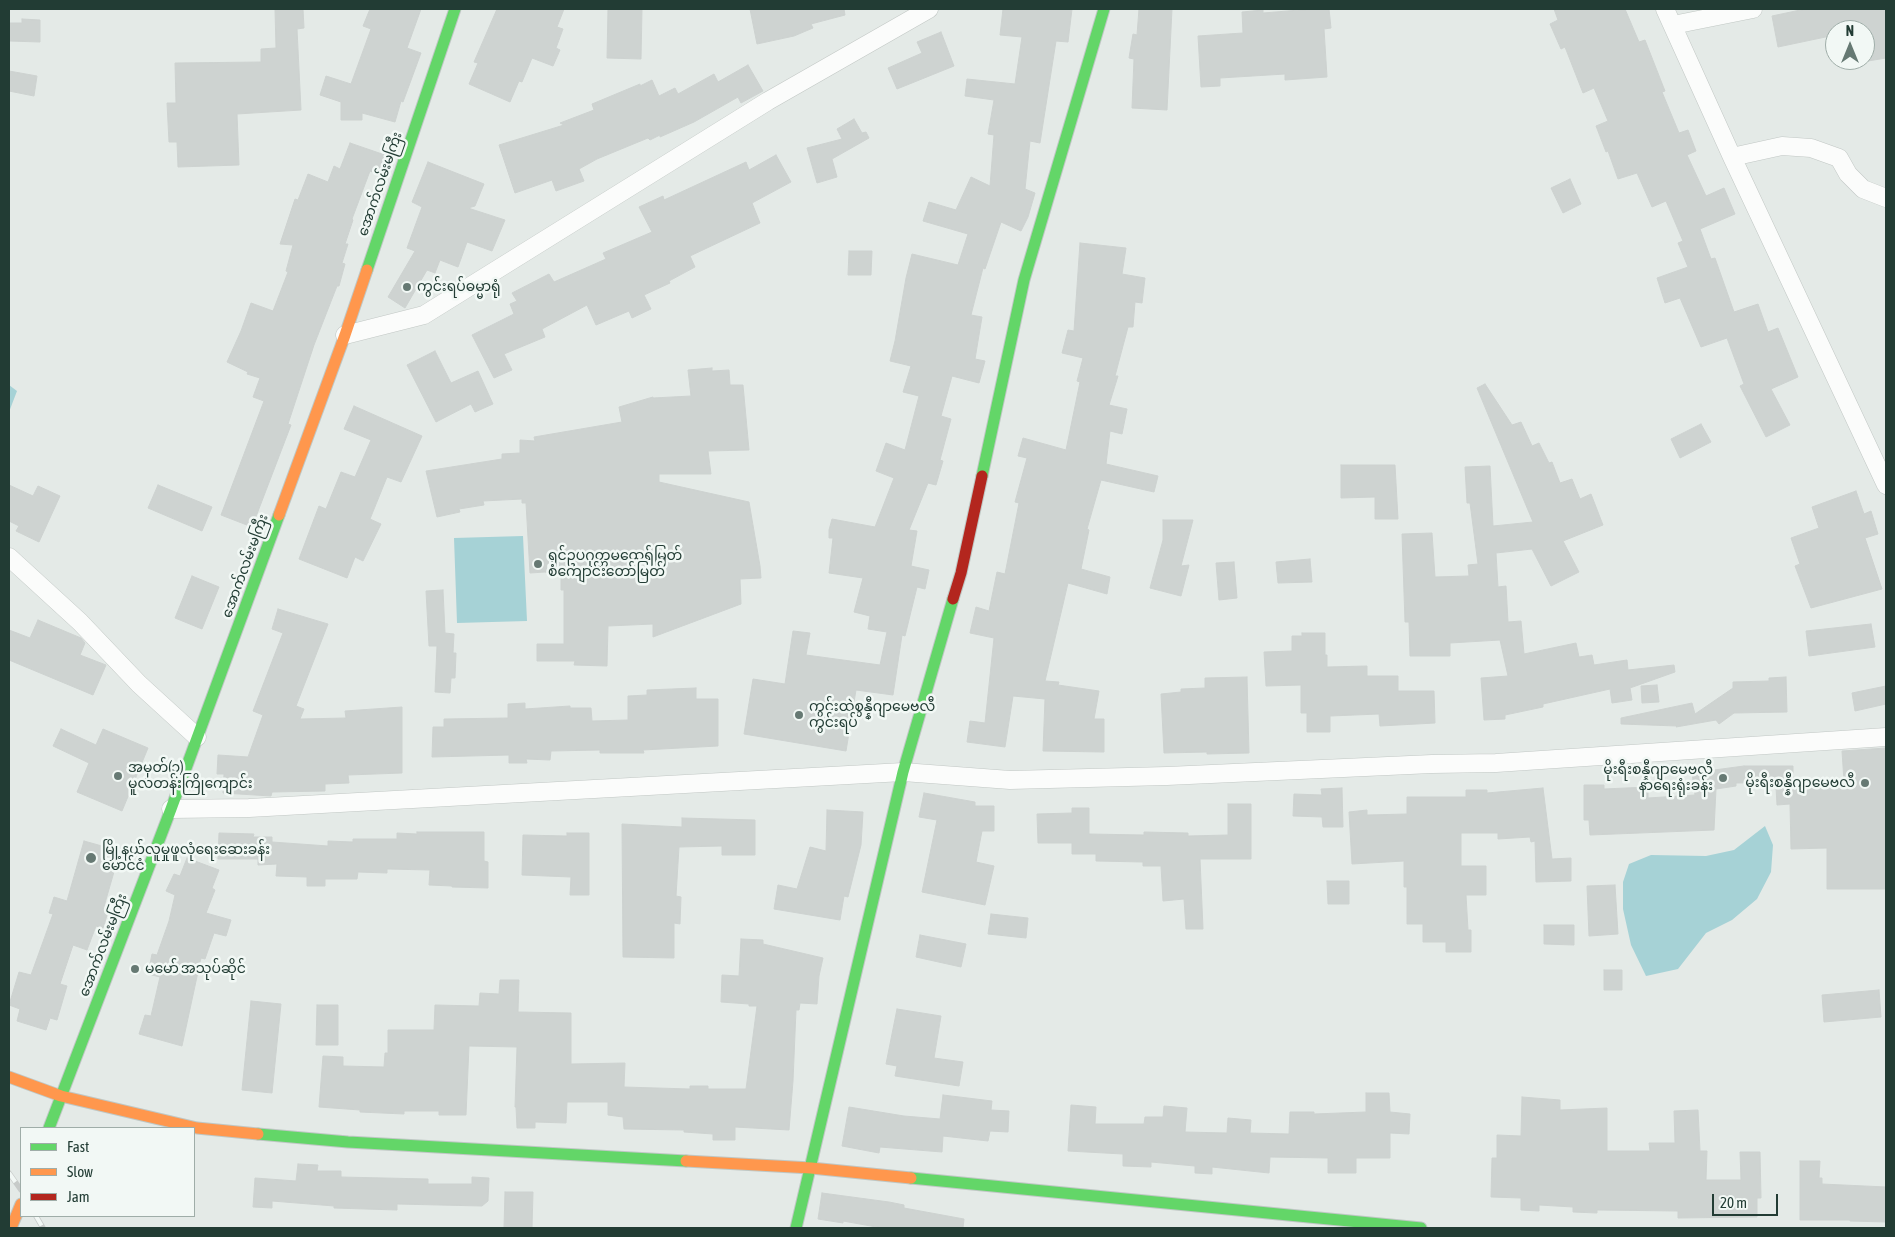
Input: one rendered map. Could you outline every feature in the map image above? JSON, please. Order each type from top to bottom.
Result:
[{"type":"main road","name":"အောက်လမ်းမကြီး","points":[[50,1127],[198,737],[345,335],[455,9]]},
{"type":"main road","points":[[796,1228],[903,772],[961,574],[1024,280],[1104,9]]},
{"type":"main road","points":[[9,1077],[61,1096],[193,1127]]},
{"type":"main road","points":[[195,1128],[348,1142],[810,1168],[1421,1228]]},
{"type":"main road","points":[[11,1228],[20,1206]]},
{"type":"street","points":[[345,335],[424,315],[768,101],[929,9]]},
{"type":"street","points":[[1665,9],[1732,157],[1886,485]]},
{"type":"street","points":[[1673,25],[1753,9]]},
{"type":"street","points":[[1732,157],[1782,146],[1810,148],[1839,158],[1848,174],[1863,189],[1886,198]]},
{"type":"street","points":[[9,557],[80,622],[139,684],[198,737]]},
{"type":"street","points":[[171,809],[249,808],[903,772],[1010,780],[1168,776],[1422,764],[1496,763],[1886,737]]},
{"type":"water","points":[[9,385],[17,391],[9,412]]},
{"type":"water","points":[[523,536],[527,621],[457,623],[454,538]]},
{"type":"water","points":[[1765,826],[1773,845],[1771,872],[1757,899],[1732,920],[1706,933],[1678,969],[1646,976],[1631,945],[1623,909],[1623,882],[1629,864],[1651,855],[1706,856],[1734,850]]},
{"type":"building","points":[[275,9],[303,9],[304,28],[297,29],[301,110],[237,114],[239,165],[178,167],[177,142],[169,142],[167,103],[176,103],[175,63],[261,62],[261,49],[276,48]]},
{"type":"building","points":[[370,9],[421,9],[407,48],[421,53],[403,102],[401,101],[395,122],[362,113],[362,120],[341,120],[341,102],[320,95],[326,76],[351,84],[371,29],[363,26]]},
{"type":"building","points":[[497,9],[564,9],[557,27],[563,29],[556,48],[560,50],[553,66],[532,58],[522,82],[519,81],[510,102],[469,84],[478,63],[474,62]]},
{"type":"building","points":[[608,9],[642,9],[641,59],[607,58]]},
{"type":"building","points":[[750,9],[844,9],[845,15],[811,24],[813,28],[794,36],[757,44]]},
{"type":"building","points":[[1003,9],[1072,9],[1068,42],[1056,41],[1040,143],[1030,141],[1025,189],[1035,193],[1028,217],[1021,231],[1001,222],[985,269],[983,268],[971,315],[982,317],[975,359],[985,361],[979,383],[952,376],[941,416],[951,419],[940,460],[943,461],[936,485],[928,483],[909,530],[917,531],[911,566],[929,570],[925,589],[917,587],[905,636],[902,635],[893,695],[856,690],[846,751],[744,734],[753,679],[785,684],[793,631],[810,633],[806,655],[880,665],[887,632],[868,629],[870,616],[854,612],[863,578],[829,573],[833,538],[829,538],[829,530],[832,519],[875,527],[894,478],[876,471],[886,443],[905,450],[919,396],[903,392],[911,366],[890,361],[906,278],[912,254],[958,265],[968,234],[923,221],[929,202],[956,210],[971,177],[990,186],[994,135],[988,134],[994,100],[965,96],[967,79],[1015,84],[1022,37],[1000,35]]},
{"type":"building","points":[[1139,9],[1172,9],[1167,110],[1132,108],[1134,59],[1129,58],[1133,34],[1137,35]]},
{"type":"building","points":[[1329,9],[1331,28],[1324,29],[1327,77],[1285,80],[1285,74],[1220,78],[1220,86],[1201,87],[1198,36],[1243,33],[1242,12],[1263,10],[1263,13]]},
{"type":"building","points":[[1554,9],[1625,9],[1639,42],[1645,40],[1665,91],[1662,92],[1679,133],[1688,130],[1696,151],[1687,155],[1706,196],[1724,188],[1735,214],[1700,229],[1711,259],[1715,258],[1734,312],[1758,304],[1768,332],[1778,328],[1798,377],[1771,389],[1790,425],[1766,437],[1740,386],[1744,384],[1727,338],[1701,347],[1680,298],[1665,303],[1657,278],[1688,267],[1678,243],[1683,241],[1666,201],[1652,207],[1637,173],[1618,179],[1596,126],[1608,121],[1594,88],[1583,93],[1565,47],[1561,49],[1550,24],[1558,20]]},
{"type":"building","points":[[1805,9],[1886,9],[1886,58],[1875,60],[1875,20],[1825,20],[1825,37],[1778,47],[1772,16]]},
{"type":"building","points":[[22,19],[40,20],[40,42],[9,41],[9,23],[22,23]]},
{"type":"building","points":[[941,32],[954,66],[897,89],[888,68],[922,53],[917,42]]},
{"type":"building","points":[[748,65],[763,91],[741,103],[738,97],[694,122],[660,137],[660,135],[650,140],[648,138],[597,159],[579,169],[584,181],[556,191],[552,180],[515,193],[499,145],[564,125],[560,123],[594,110],[592,104],[652,80],[659,96],[675,88],[678,94],[714,74],[718,82]]},
{"type":"building","points":[[9,71],[37,76],[34,96],[9,91]]},
{"type":"building","points":[[854,119],[862,133],[866,132],[869,138],[832,159],[837,177],[817,183],[807,148],[842,139],[837,129]]},
{"type":"building","points":[[350,143],[385,155],[378,174],[370,171],[352,219],[345,244],[348,244],[342,263],[345,264],[339,286],[337,286],[314,345],[288,424],[291,425],[252,527],[221,515],[264,401],[253,397],[260,378],[247,374],[248,372],[227,362],[251,303],[273,311],[288,272],[286,271],[293,245],[280,244],[295,199],[298,200],[308,174],[328,182],[334,166],[340,169]]},
{"type":"building","points":[[776,155],[791,182],[752,203],[760,223],[690,256],[695,267],[669,281],[670,283],[644,295],[651,309],[632,318],[629,311],[596,325],[587,305],[542,329],[545,337],[504,354],[512,370],[494,378],[472,335],[514,314],[510,304],[517,301],[512,293],[549,274],[554,282],[606,259],[603,253],[652,232],[639,207],[663,196],[664,200],[746,162],[749,170]]},
{"type":"building","points":[[428,162],[484,184],[475,206],[468,208],[505,220],[492,251],[467,242],[458,267],[440,260],[435,273],[427,270],[405,308],[388,297],[415,251],[407,248],[422,207],[412,202]]},
{"type":"building","points":[[1570,179],[1581,204],[1563,213],[1551,188]]},
{"type":"building","points":[[1080,243],[1126,248],[1122,274],[1145,278],[1142,303],[1135,302],[1133,327],[1128,327],[1115,376],[1118,376],[1109,405],[1127,409],[1122,434],[1110,431],[1106,464],[1158,476],[1154,492],[1101,480],[1087,529],[1089,530],[1081,569],[1110,577],[1107,594],[1068,583],[1045,681],[1059,682],[1058,685],[1099,691],[1094,719],[1104,719],[1104,752],[1043,751],[1045,699],[1013,696],[1005,747],[967,742],[970,721],[985,723],[994,638],[970,633],[976,607],[989,611],[997,572],[1005,574],[1019,503],[1015,502],[1027,458],[1018,456],[1023,438],[1066,450],[1080,382],[1077,381],[1083,358],[1062,353],[1068,330],[1074,331]]},
{"type":"building","points":[[849,251],[872,251],[871,275],[848,275]]},
{"type":"building","points":[[435,351],[451,383],[478,371],[493,404],[475,412],[471,404],[436,422],[407,365]]},
{"type":"building","points":[[712,368],[712,371],[729,370],[730,385],[743,385],[749,450],[708,451],[711,474],[659,474],[659,482],[749,502],[761,578],[740,579],[741,604],[653,637],[653,624],[608,626],[607,666],[574,665],[575,661],[537,661],[537,644],[564,644],[564,590],[561,590],[561,576],[545,572],[530,573],[526,503],[522,503],[522,499],[483,501],[484,505],[459,509],[460,512],[437,517],[426,471],[502,459],[502,454],[520,453],[520,440],[535,441],[534,437],[622,422],[619,407],[653,397],[691,396],[688,370]]},
{"type":"building","points":[[1485,384],[1512,425],[1521,422],[1532,446],[1539,443],[1549,463],[1552,462],[1560,483],[1572,479],[1580,499],[1591,494],[1603,525],[1563,541],[1579,572],[1551,586],[1532,549],[1496,553],[1498,587],[1506,586],[1508,622],[1521,621],[1524,654],[1576,643],[1579,657],[1592,655],[1594,665],[1627,660],[1628,670],[1674,665],[1675,672],[1630,688],[1632,700],[1612,703],[1610,689],[1543,704],[1543,707],[1505,715],[1505,719],[1484,720],[1481,678],[1508,676],[1500,640],[1450,643],[1450,656],[1410,656],[1409,622],[1405,622],[1402,534],[1432,533],[1435,577],[1469,576],[1468,565],[1478,564],[1470,503],[1467,503],[1465,467],[1490,466],[1493,526],[1533,522],[1477,388]]},
{"type":"building","points":[[354,406],[422,436],[401,482],[387,477],[370,519],[381,524],[363,561],[355,557],[347,578],[299,559],[319,506],[326,509],[341,472],[355,477],[371,440],[344,429]]},
{"type":"building","points":[[1701,424],[1711,442],[1680,458],[1671,439]]},
{"type":"building","points":[[1341,465],[1395,465],[1398,519],[1375,519],[1375,497],[1341,498]]},
{"type":"building","points":[[9,485],[33,496],[38,486],[60,496],[39,542],[16,531],[19,526],[9,521]]},
{"type":"building","points":[[158,485],[212,507],[202,531],[148,508]]},
{"type":"building","points":[[1856,491],[1864,514],[1871,511],[1878,534],[1865,538],[1882,589],[1811,608],[1795,566],[1800,564],[1791,538],[1819,528],[1812,507]]},
{"type":"building","points":[[1163,520],[1193,520],[1181,566],[1189,565],[1181,596],[1150,588],[1163,540]]},
{"type":"building","points":[[1310,559],[1312,582],[1278,583],[1276,562]]},
{"type":"building","points":[[1234,562],[1237,598],[1219,600],[1216,563]]},
{"type":"building","points":[[192,576],[219,587],[202,629],[175,618]]},
{"type":"building","points":[[443,590],[445,633],[454,634],[453,653],[456,653],[455,678],[451,678],[450,693],[435,692],[437,646],[429,646],[426,591]]},
{"type":"building","points":[[278,609],[328,624],[296,706],[304,709],[300,719],[346,718],[345,711],[402,707],[402,773],[348,775],[349,783],[325,784],[325,791],[272,792],[271,796],[223,793],[224,774],[217,774],[218,755],[248,757],[263,715],[253,711],[283,633],[272,629]]},
{"type":"building","points":[[38,620],[81,638],[85,643],[80,655],[106,665],[93,695],[9,660],[9,630],[30,638]]},
{"type":"building","points":[[1871,624],[1875,647],[1809,656],[1806,631]]},
{"type":"building","points":[[1302,633],[1325,633],[1327,667],[1367,666],[1367,676],[1398,676],[1398,691],[1434,691],[1435,723],[1380,726],[1379,714],[1330,716],[1330,732],[1307,732],[1307,713],[1301,713],[1301,685],[1266,686],[1264,652],[1292,651],[1292,636],[1302,636]]},
{"type":"building","points":[[1247,677],[1249,753],[1164,753],[1161,694],[1181,692],[1181,689],[1205,688],[1205,678]]},
{"type":"building","points":[[1786,677],[1787,712],[1734,713],[1719,724],[1716,720],[1676,727],[1621,724],[1621,718],[1692,703],[1695,714],[1733,688],[1733,682],[1769,681],[1769,678]]},
{"type":"building","points":[[1657,685],[1659,702],[1642,703],[1641,686]]},
{"type":"building","points":[[1886,686],[1886,704],[1855,711],[1852,693]]},
{"type":"building","points":[[696,688],[696,699],[718,699],[718,746],[643,750],[644,753],[600,753],[600,750],[551,751],[550,760],[526,759],[527,763],[509,763],[509,755],[432,757],[433,727],[444,727],[444,719],[508,718],[508,704],[525,703],[525,709],[570,706],[570,708],[591,708],[592,721],[628,720],[628,696],[647,695],[647,690]]},
{"type":"building","points":[[61,729],[96,745],[103,729],[148,748],[122,811],[77,792],[89,763],[53,746]]},
{"type":"building","points":[[1886,748],[1886,889],[1827,889],[1827,848],[1791,849],[1790,804],[1777,805],[1776,787],[1844,781],[1842,751]]},
{"type":"building","points":[[1744,766],[1793,766],[1793,782],[1736,783],[1736,786],[1716,789],[1714,830],[1590,835],[1589,820],[1584,820],[1584,785],[1604,785],[1604,789],[1648,787],[1648,798],[1695,795],[1692,773]]},
{"type":"building","points":[[1342,788],[1343,827],[1323,827],[1322,817],[1293,816],[1294,794],[1322,795],[1321,789]]},
{"type":"building","points":[[1543,788],[1552,859],[1571,858],[1571,881],[1536,882],[1535,841],[1531,842],[1530,837],[1498,839],[1498,833],[1461,833],[1461,866],[1486,866],[1486,895],[1466,895],[1468,930],[1471,930],[1471,952],[1446,952],[1446,942],[1423,942],[1423,924],[1407,924],[1407,887],[1404,887],[1404,861],[1352,864],[1349,812],[1367,810],[1367,815],[1407,814],[1407,797],[1466,797],[1466,790],[1487,790],[1487,793]]},
{"type":"building","points":[[924,793],[975,802],[975,806],[994,806],[994,831],[982,831],[976,862],[994,866],[985,905],[922,892],[937,820],[919,817]]},
{"type":"building","points":[[1228,804],[1251,804],[1251,859],[1200,859],[1203,929],[1186,929],[1184,899],[1163,901],[1161,866],[1143,866],[1143,862],[1096,861],[1096,854],[1072,854],[1072,843],[1038,843],[1037,814],[1072,813],[1072,808],[1089,808],[1089,834],[1144,835],[1144,832],[1188,833],[1188,836],[1228,835]]},
{"type":"building","points":[[827,810],[863,812],[861,845],[848,897],[844,896],[840,920],[774,909],[778,885],[797,889],[810,847],[826,851]]},
{"type":"building","points":[[682,818],[755,820],[755,855],[722,855],[722,846],[679,847],[676,896],[681,897],[680,924],[674,923],[674,958],[623,957],[622,824],[682,827]]},
{"type":"building","points":[[417,832],[484,832],[484,861],[488,862],[488,888],[429,885],[430,870],[387,869],[387,873],[358,872],[357,879],[325,879],[325,886],[307,886],[307,877],[276,876],[277,864],[258,865],[258,859],[218,859],[219,833],[254,834],[253,837],[272,837],[272,842],[328,846],[328,841],[353,842],[353,839],[397,839],[397,833],[417,834]]},
{"type":"building","points":[[567,833],[589,833],[589,895],[570,895],[571,877],[522,875],[523,835],[567,836]]},
{"type":"building","points":[[84,841],[120,851],[103,910],[108,912],[103,928],[96,926],[87,950],[73,945],[60,984],[67,986],[57,1020],[50,1018],[46,1030],[17,1021],[20,1009],[9,1005],[19,972],[31,975],[53,914],[49,913],[54,897],[67,901]]},
{"type":"building","points":[[187,858],[219,870],[212,888],[215,890],[206,913],[231,920],[226,936],[214,933],[205,959],[201,958],[182,1046],[139,1034],[145,1015],[151,1016],[160,977],[148,974],[152,954],[157,955],[169,921],[175,895],[166,891],[174,874],[180,876]]},
{"type":"building","points":[[1327,881],[1349,881],[1349,904],[1328,904]]},
{"type":"building","points":[[1615,885],[1618,934],[1589,936],[1587,886]]},
{"type":"building","points":[[991,914],[1028,918],[1026,938],[988,934]]},
{"type":"building","points":[[1544,925],[1574,925],[1574,945],[1544,944]]},
{"type":"building","points":[[920,935],[966,944],[961,967],[916,957]]},
{"type":"building","points":[[741,939],[763,940],[763,944],[823,958],[819,976],[817,1004],[800,1003],[799,1010],[796,1010],[789,1130],[735,1127],[735,1140],[713,1140],[713,1134],[684,1132],[684,1130],[624,1129],[623,1117],[608,1115],[608,1102],[567,1102],[566,1123],[535,1122],[535,1128],[517,1128],[515,1107],[517,1047],[469,1046],[466,1115],[439,1115],[439,1111],[404,1111],[404,1114],[360,1112],[360,1110],[319,1107],[323,1056],[343,1057],[343,1066],[384,1067],[385,1053],[388,1053],[388,1030],[434,1030],[435,1005],[479,1006],[480,993],[499,994],[500,980],[519,980],[518,1012],[571,1013],[571,1064],[625,1063],[624,1087],[690,1089],[690,1086],[708,1086],[708,1089],[746,1089],[757,1006],[721,1002],[722,975],[739,976]]},
{"type":"building","points":[[1604,970],[1622,970],[1622,990],[1604,990]]},
{"type":"building","points":[[1879,990],[1881,1017],[1824,1022],[1822,995]]},
{"type":"building","points":[[251,1001],[281,1004],[272,1093],[242,1090]]},
{"type":"building","points":[[317,1005],[338,1005],[338,1045],[316,1045]]},
{"type":"building","points":[[897,1009],[941,1016],[934,1058],[963,1062],[959,1086],[895,1076],[897,1066],[886,1064]]},
{"type":"building","points":[[1366,1093],[1389,1093],[1390,1112],[1410,1114],[1409,1134],[1390,1133],[1390,1158],[1356,1158],[1356,1173],[1328,1173],[1328,1158],[1270,1157],[1269,1173],[1212,1167],[1212,1174],[1195,1173],[1195,1166],[1151,1162],[1151,1167],[1123,1166],[1123,1154],[1068,1151],[1071,1105],[1096,1107],[1095,1124],[1144,1124],[1145,1117],[1163,1117],[1164,1106],[1187,1108],[1185,1132],[1227,1133],[1228,1118],[1251,1120],[1250,1133],[1289,1134],[1290,1112],[1314,1112],[1314,1114],[1366,1112]]},
{"type":"building","points":[[943,1095],[992,1101],[991,1110],[1009,1111],[1008,1132],[990,1131],[988,1141],[943,1136],[942,1152],[880,1147],[879,1153],[842,1146],[849,1107],[904,1116],[940,1119]]},
{"type":"building","points":[[1522,1097],[1560,1100],[1560,1110],[1607,1108],[1607,1151],[1650,1151],[1649,1143],[1675,1143],[1674,1111],[1698,1110],[1700,1151],[1707,1151],[1706,1180],[1741,1180],[1740,1152],[1760,1152],[1761,1198],[1757,1198],[1757,1217],[1678,1218],[1678,1211],[1597,1210],[1597,1213],[1573,1212],[1573,1207],[1539,1205],[1539,1211],[1521,1210],[1521,1198],[1491,1197],[1492,1158],[1497,1158],[1497,1135],[1521,1136]]},
{"type":"building","points":[[1800,1161],[1820,1161],[1819,1178],[1822,1178],[1822,1184],[1886,1187],[1886,1222],[1800,1220]]},
{"type":"building","points":[[298,1164],[318,1165],[317,1171],[341,1171],[341,1177],[428,1179],[428,1184],[472,1184],[472,1177],[489,1178],[488,1201],[482,1206],[397,1204],[397,1210],[334,1208],[334,1206],[272,1201],[272,1208],[253,1207],[255,1178],[296,1181]]},
{"type":"building","points":[[505,1192],[533,1192],[532,1228],[504,1228]]},
{"type":"building","points":[[822,1193],[889,1202],[904,1205],[904,1208],[964,1219],[963,1228],[882,1228],[843,1221],[843,1223],[818,1219]]},
{"type":"railway","points":[[9,1173],[20,1189]]},
{"type":"railway","points":[[37,1217],[43,1228]]},
{"type":"traffic: fast","points":[[367,270],[455,9]]},
{"type":"traffic: fast","points":[[982,476],[1024,280],[1104,9]]},
{"type":"traffic: fast","points":[[49,1127],[171,809],[279,515]]},
{"type":"traffic: fast","points":[[796,1228],[903,772],[953,599]]},
{"type":"traffic: fast","points":[[258,1134],[348,1142],[686,1161]]},
{"type":"traffic: fast","points":[[911,1178],[1421,1228]]},
{"type":"traffic: slow","points":[[279,515],[367,270]]},
{"type":"traffic: slow","points":[[9,1077],[61,1096],[193,1127]]},
{"type":"traffic: slow","points":[[195,1128],[258,1134]]},
{"type":"traffic: slow","points":[[686,1161],[811,1168],[911,1178]]},
{"type":"traffic: slow","points":[[11,1228],[20,1206]]},
{"type":"traffic: jam","points":[[953,599],[961,573],[982,476]]},
{"type":"place","name":"ကွင်းရပ်ဓမ္မာရုံ","points":[[407,287]]},
{"type":"place","name":"ရှင်ဥပဂုတ္တမထေရ်မြတ် စံကျောင်းတော်မြတ်","points":[[538,564]]},
{"type":"place","name":"ကွင်းထဲစွန္နီဂျာမေဗလီ ကွင်းရပ်","points":[[799,715]]},
{"type":"place","name":"အမှတ်(၃) မူလတန်းကြိုကျောင်း","points":[[118,776]]},
{"type":"place","name":"မိုးရီးစန္နီဂျာမေဗလီ နာရေးရုံးခန်း","points":[[1723,778]]},
{"type":"place","name":"မိုးရီးစန္နီဂျာမေဗလီ","points":[[1865,783]]},
{"type":"place","name":"မြို့နယ်လူမှုဖူလုံရေးဆေးခန်း မောင်ငံ","points":[[91,858]]},
{"type":"place","name":"မမော် အသုပ်ဆိုင်","points":[[135,969]]}]
